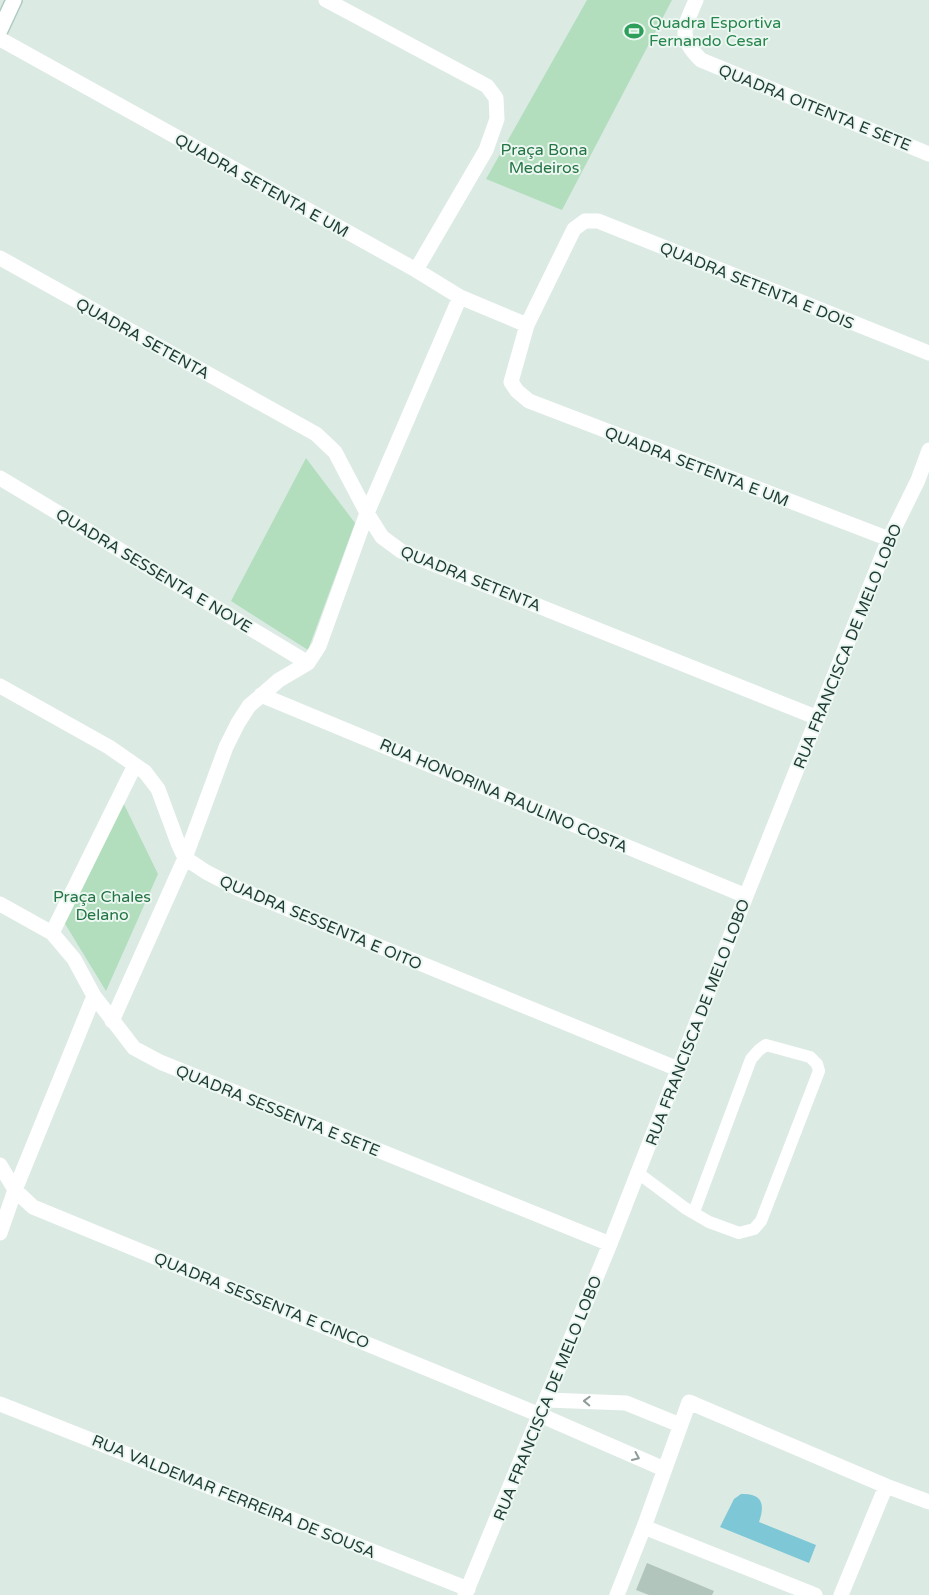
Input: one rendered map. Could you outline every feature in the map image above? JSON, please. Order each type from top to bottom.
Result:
[{"type":"street","points":[[0,30],[14,0]]},
{"type":"street","points":[[326,0],[487,86],[496,98],[497,119],[486,150],[416,270]]},
{"type":"street","name":"QUADRA OITENTA E SETE","points":[[696,0],[687,22],[685,39],[691,50],[701,60],[929,154]]},
{"type":"street","name":"QUADRA SETENTA E UM","points":[[0,39],[416,270],[460,297],[527,325],[511,382],[517,391],[529,401],[889,539]]},
{"type":"street","name":"QUADRA SETENTA E DOIS","points":[[527,325],[574,229],[585,220],[598,221],[929,353]]},
{"type":"street","name":"QUADRA SETENTA","points":[[0,258],[316,434],[336,452],[367,513],[382,537],[401,551],[818,718]]},
{"type":"street","points":[[112,1020],[185,858],[226,747],[249,706],[279,680],[308,663],[319,646],[367,513],[460,297]]},
{"type":"street","name":"RUA FRANCISCA DE MELO LOBO","points":[[467,1592],[610,1244],[746,896],[889,539],[918,480],[929,450]]},
{"type":"street","name":"QUADRA SESSENTA E NOVE","points":[[0,478],[308,663]]},
{"type":"street","points":[[0,686],[109,747],[145,772],[158,789],[185,858]]},
{"type":"street","name":"RUA HONORINA RAULINO COSTA","points":[[261,695],[746,896]]},
{"type":"street","points":[[52,933],[135,765]]},
{"type":"street","name":"QUADRA SESSENTA E OITO","points":[[185,858],[238,889],[678,1069]]},
{"type":"street","name":"QUADRA SESSENTA E SETE","points":[[0,904],[52,933],[74,959],[94,996],[134,1048],[160,1062],[610,1244]]},
{"type":"street","points":[[0,1233],[15,1190],[94,996]]},
{"type":"street","name":"QUADRA SESSENTA E CINCO","points":[[0,1165],[15,1190],[33,1207],[540,1415],[664,1469]]},
{"type":"street","points":[[547,1400],[626,1403],[680,1425]]},
{"type":"street","points":[[617,1595],[644,1527],[689,1402],[886,1486],[929,1502]]},
{"type":"street","name":"RUA VALDEMAR FERREIRA DE SOUSA","points":[[0,1404],[467,1592]]},
{"type":"street","points":[[841,1595],[886,1486]]},
{"type":"street","points":[[644,1527],[815,1595]]},
{"type":"lane","points":[[638,1173],[694,1212],[709,1222],[739,1233],[754,1229],[761,1221],[819,1071],[817,1064],[810,1057],[766,1045],[751,1059],[694,1212]]},
{"type":"green space","name":"Praça Bona Medeiros","points":[[587,0],[672,0],[562,210],[486,179]]},
{"type":"green space","points":[[306,458],[355,523],[308,650],[231,601]]},
{"type":"green space","name":"Praça Chales Delano","points":[[119,794],[158,874],[106,991],[56,909]]},
{"type":"water","points":[[741,1494],[754,1496],[760,1501],[762,1510],[759,1522],[816,1545],[809,1563],[720,1527],[734,1499]]},
{"type":"building","points":[[647,1563],[714,1591],[712,1595],[649,1595],[636,1590]]},
{"type":"place","name":"Quadra Esportiva Fernando Cesar","points":[[634,31]]}]
